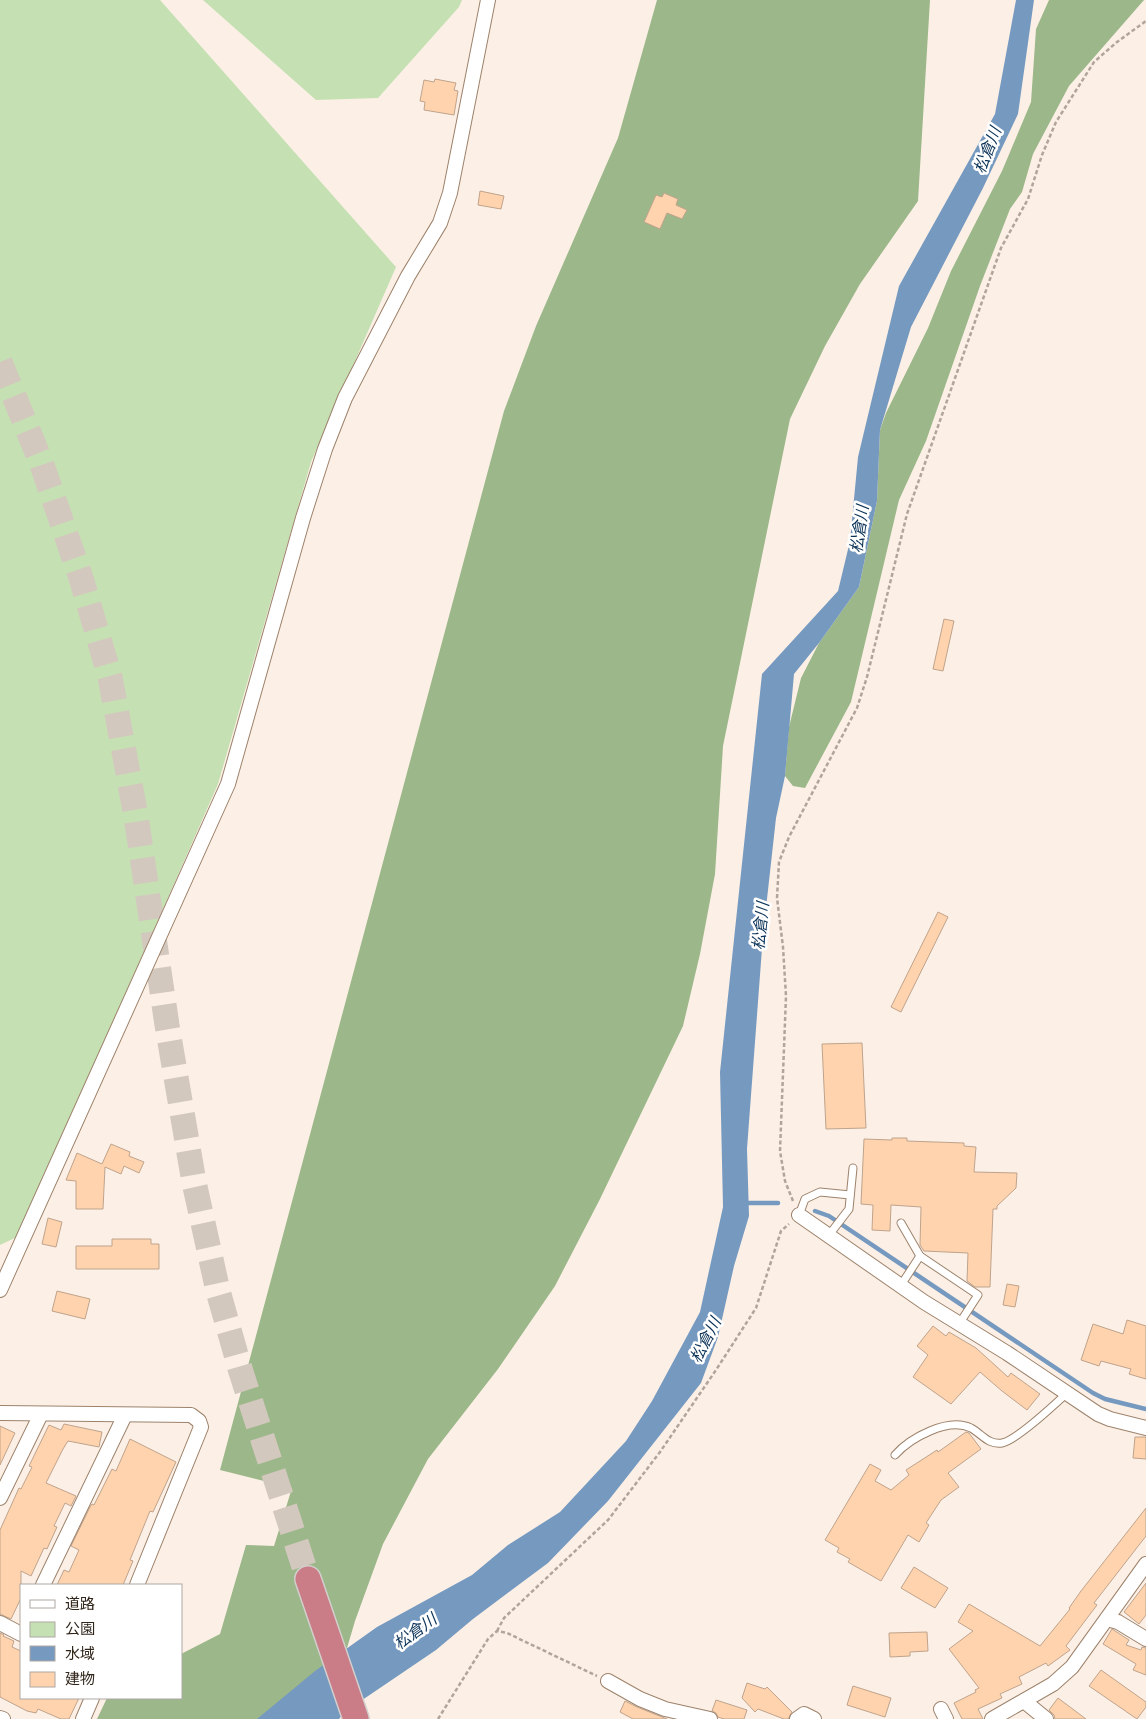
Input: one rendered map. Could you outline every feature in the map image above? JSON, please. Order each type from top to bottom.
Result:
[{"type":"highway","points":[[302,1581],[319,1629],[356,1719]]},
{"type":"highway","points":[[319,1629],[343,1719]]},
{"type":"street","points":[[0,1290],[228,784],[303,518],[325,449],[345,398],[408,276],[440,223],[450,193],[488,0]]},
{"type":"street","points":[[799,1215],[833,1231],[1066,1394],[1098,1414],[1110,1420],[1146,1428]]},
{"type":"street","points":[[0,1414],[191,1415],[199,1421],[201,1427],[137,1584]]},
{"type":"street","points":[[0,1498],[41,1414]]},
{"type":"street","points":[[43,1584],[125,1415]]},
{"type":"street","points":[[992,1719],[1053,1684],[1072,1667],[1146,1564]]},
{"type":"street","points":[[1107,1619],[1118,1622],[1146,1639]]},
{"type":"street","points":[[0,1623],[20,1632]]},
{"type":"street","points":[[608,1681],[640,1699],[664,1709],[710,1719]]},
{"type":"street","points":[[83,1719],[92,1699]]},
{"type":"street","points":[[1024,1701],[1046,1719]]},
{"type":"street","points":[[797,1719],[804,1714],[814,1719]]},
{"type":"lane","points":[[833,1231],[849,1209],[853,1168]]},
{"type":"lane","points":[[799,1215],[805,1199],[820,1192],[850,1195]]},
{"type":"lane","points":[[901,1223],[920,1256],[978,1295],[962,1321]]},
{"type":"lane","points":[[903,1281],[920,1256]]},
{"type":"lane","points":[[895,1455],[902,1447],[915,1438],[949,1426],[965,1426],[994,1443],[1009,1441],[1066,1394]]},
{"type":"path","points":[[438,1719],[488,1639],[497,1631],[504,1618],[608,1520],[660,1452],[756,1308],[780,1231],[799,1215],[785,1181],[780,1151],[786,996],[777,898],[779,862],[789,837],[857,708],[867,677],[907,514],[1001,248],[1028,199],[1042,155],[1056,122],[1094,62],[1146,21]]},
{"type":"path","points":[[497,1631],[507,1632],[608,1681]]},
{"type":"green space","points":[[0,0],[160,0],[396,267],[311,462],[218,784],[19,1236],[0,1245]]},
{"type":"green space","points":[[203,0],[462,0],[459,7],[378,98],[316,100]]},
{"type":"green space","points":[[657,0],[930,0],[918,201],[860,284],[825,346],[790,419],[723,746],[715,874],[700,954],[683,1026],[600,1199],[555,1286],[498,1369],[428,1459],[383,1544],[355,1621],[326,1719],[97,1719],[107,1699],[182,1699],[182,1653],[220,1634],[246,1545],[274,1546],[292,1488],[220,1470],[504,411],[536,326],[618,138]]},
{"type":"green space","points":[[1049,0],[1144,0],[1069,86],[1033,154],[1022,192],[1010,209],[980,286],[926,441],[899,500],[851,702],[805,788],[793,786],[785,776],[789,727],[801,678],[819,643],[859,587],[877,501],[880,430],[886,413],[928,328],[951,271],[1002,171],[1031,102],[1036,29]]},
{"type":"water","name":"松倉川","points":[[1016,0],[1034,0],[1018,114],[983,188],[911,327],[880,430],[877,501],[859,587],[794,674],[785,776],[776,818],[763,935],[747,1149],[749,1216],[734,1266],[718,1337],[701,1383],[608,1501],[548,1563],[473,1619],[436,1650],[346,1711],[339,1719],[257,1719],[315,1671],[377,1627],[472,1575],[508,1545],[560,1512],[626,1441],[652,1401],[700,1312],[723,1207],[720,1072],[762,674],[838,591],[850,541],[858,457],[899,286],[995,114]]},
{"type":"building","points":[[435,79],[456,83],[454,90],[458,91],[454,115],[424,110],[425,102],[420,101],[424,80],[434,82]]},
{"type":"building","points":[[480,191],[504,196],[501,209],[478,205]]},
{"type":"building","points":[[664,193],[678,199],[676,205],[687,210],[682,219],[667,213],[660,229],[644,222],[656,195],[662,197]]},
{"type":"building","points":[[944,619],[954,621],[943,671],[933,669]]},
{"type":"building","points":[[938,912],[948,917],[901,1012],[891,1007]]},
{"type":"building","points":[[862,1043],[866,1128],[826,1129],[822,1044]]},
{"type":"building","points":[[892,1138],[907,1138],[907,1141],[964,1143],[964,1146],[976,1147],[974,1172],[1017,1173],[1016,1188],[997,1206],[997,1209],[993,1209],[990,1287],[975,1287],[967,1281],[968,1253],[924,1251],[920,1245],[921,1207],[891,1205],[890,1231],[872,1230],[873,1205],[861,1204],[864,1139],[892,1140]]},
{"type":"building","points":[[111,1144],[130,1152],[129,1156],[144,1162],[139,1173],[124,1166],[121,1174],[105,1167],[103,1209],[76,1209],[76,1181],[66,1180],[77,1153],[102,1164]]},
{"type":"building","points":[[48,1218],[62,1222],[56,1247],[42,1244]]},
{"type":"building","points":[[112,1239],[151,1239],[151,1244],[159,1244],[159,1269],[76,1269],[76,1246],[112,1246]]},
{"type":"building","points":[[1007,1284],[1019,1286],[1015,1307],[1003,1305]]},
{"type":"building","points":[[57,1291],[90,1299],[85,1319],[52,1311]]},
{"type":"building","points":[[1127,1320],[1146,1326],[1146,1379],[1129,1374],[1131,1369],[1101,1361],[1099,1366],[1081,1360],[1093,1324],[1123,1334]]},
{"type":"building","points":[[933,1326],[946,1336],[949,1332],[976,1348],[1008,1377],[1011,1373],[1040,1394],[1027,1410],[980,1372],[951,1404],[913,1377],[928,1355],[917,1346]]},
{"type":"building","points":[[64,1424],[102,1432],[99,1447],[68,1441],[63,1449],[46,1483],[76,1496],[71,1506],[65,1503],[54,1526],[57,1527],[47,1549],[44,1548],[31,1576],[21,1571],[20,1600],[11,1619],[0,1614],[0,1530],[19,1488],[21,1489],[32,1467],[29,1466],[49,1425],[61,1430]]},
{"type":"building","points":[[0,1426],[15,1433],[0,1465]]},
{"type":"building","points":[[966,1432],[969,1433],[981,1449],[948,1473],[959,1487],[941,1500],[926,1523],[929,1525],[919,1542],[908,1535],[881,1581],[848,1562],[850,1559],[837,1552],[839,1548],[825,1540],[870,1464],[881,1470],[875,1481],[891,1490],[909,1475],[906,1470],[937,1450],[938,1452]]},
{"type":"building","points":[[1135,1437],[1146,1437],[1146,1459],[1133,1458]]},
{"type":"building","points":[[130,1439],[176,1462],[153,1512],[150,1511],[130,1560],[133,1561],[123,1584],[57,1584],[64,1570],[69,1572],[79,1550],[71,1546],[90,1507],[92,1504],[94,1505],[112,1469],[116,1471]]},
{"type":"building","points":[[1146,1508],[1146,1536],[1094,1603],[1097,1605],[1066,1646],[1070,1650],[1048,1666],[1046,1663],[1019,1677],[1022,1684],[1000,1694],[1002,1698],[978,1709],[983,1719],[962,1719],[954,1703],[976,1692],[975,1690],[979,1688],[949,1649],[973,1631],[958,1622],[969,1604],[1040,1646]]},
{"type":"building","points":[[914,1567],[948,1588],[935,1608],[901,1588]]},
{"type":"building","points":[[1146,1583],[1146,1615],[1139,1624],[1124,1612]]},
{"type":"building","points":[[1112,1629],[1129,1640],[1126,1645],[1141,1650],[1142,1647],[1146,1648],[1146,1675],[1133,1670],[1136,1664],[1103,1644]]},
{"type":"building","points":[[927,1632],[928,1651],[910,1652],[910,1656],[890,1657],[889,1633]]},
{"type":"building","points":[[0,1633],[14,1641],[12,1647],[20,1651],[20,1699],[79,1699],[69,1719],[61,1719],[38,1709],[36,1713],[27,1711],[0,1697]]},
{"type":"building","points":[[1101,1670],[1146,1702],[1146,1707],[1137,1719],[1089,1686]]},
{"type":"building","points":[[747,1683],[765,1689],[767,1687],[792,1712],[788,1719],[758,1709],[755,1712],[742,1698]]},
{"type":"building","points":[[853,1686],[891,1698],[885,1717],[847,1705]]},
{"type":"building","points":[[1058,1698],[1086,1719],[1055,1719],[1049,1710]]},
{"type":"building","points":[[716,1700],[747,1710],[744,1719],[724,1719],[718,1717],[712,1711]]},
{"type":"building","points":[[625,1701],[667,1719],[633,1719],[620,1712]]},
{"type":"waterway","points":[[745,1203],[778,1203]]},
{"type":"waterway","points":[[815,1211],[829,1216],[1093,1393],[1105,1399],[1146,1409]]},
{"type":"tunnel","points":[[0,362],[41,462],[81,578],[110,677],[136,816],[167,1025],[194,1182],[218,1291],[241,1372],[308,1579]]}]
